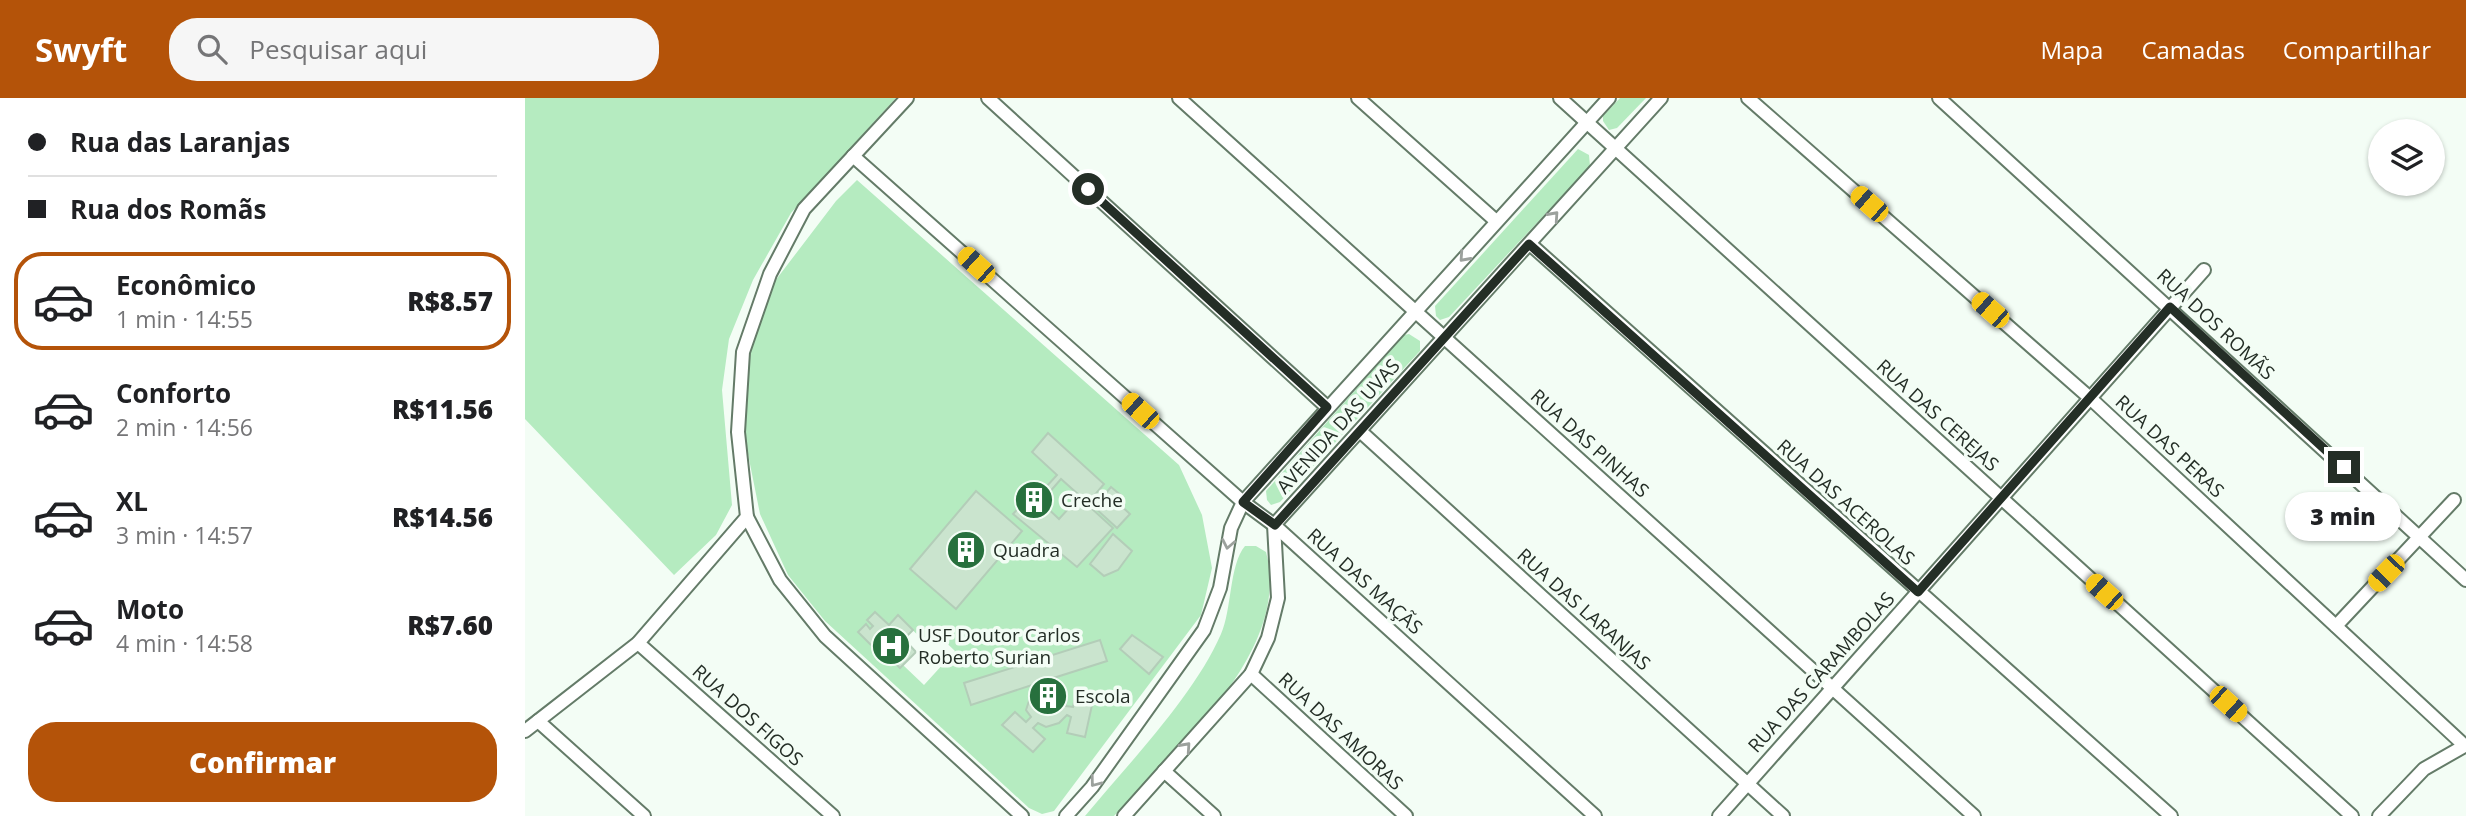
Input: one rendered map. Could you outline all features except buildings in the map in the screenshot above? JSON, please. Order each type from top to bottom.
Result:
[{"type":"street","points":[[907,98],[804,209],[769,274],[743,352],[738,432],[747,517],[780,580],[825,636],[1022,816]]},
{"type":"street","points":[[988,98],[1327,407]]},
{"type":"street","name":"RUA DAS PINHAS","points":[[1179,98],[1974,816]]},
{"type":"street","points":[[1358,98],[1496,221]]},
{"type":"street","name":"RUA DAS CEREJAS","points":[[1560,98],[2352,816]]},
{"type":"street","name":"AVENIDA DAS UVAS","points":[[1066,816],[1092,787],[1204,631],[1220,588],[1231,528],[1243,502],[1609,98]]},
{"type":"street","name":"AVENIDA DAS UVAS","points":[[1275,525],[1661,98]]},
{"type":"street","name":"RUA DAS PERAS","points":[[1748,98],[2090,398],[2465,746]]},
{"type":"street","name":"RUA DOS ROMÃS","points":[[1939,98],[2466,580]]},
{"type":"street","name":"RUA DAS MAÇÃS","points":[[853,156],[1243,502],[1275,525],[1595,816]]},
{"type":"street","name":"RUA DAS ACEROLAS","points":[[1529,244],[2171,816]]},
{"type":"street","name":"RUA DAS CARAMBOLAS","points":[[1719,816],[2204,270]]},
{"type":"street","name":"RUA DAS LARANJAS","points":[[1360,431],[1783,816]]},
{"type":"street","points":[[2336,626],[2454,500]]},
{"type":"street","points":[[525,731],[638,643],[747,517]]},
{"type":"street","points":[[1124,816],[1251,674],[1268,638],[1278,598],[1275,525]]},
{"type":"street","name":"RUA DOS FIGOS","points":[[638,643],[833,816]]},
{"type":"street","name":"RUA DAS AMORAS","points":[[1251,674],[1406,816]]},
{"type":"street","points":[[538,721],[644,816]]},
{"type":"street","points":[[2379,816],[2424,769],[2465,746]]},
{"type":"street","points":[[1164,771],[1214,816]]},
{"type":"green space","points":[[525,98],[896,98],[791,213],[753,280],[729,339],[722,390],[732,505],[716,535],[674,575],[525,419]]},
{"type":"green space","points":[[1620,98],[1646,98],[1617,128],[1609,130],[1603,116]]},
{"type":"green space","points":[[1578,149],[1589,155],[1590,166],[1449,317],[1440,320],[1436,316],[1435,306]]},
{"type":"green space","points":[[857,180],[1179,465],[1202,515],[1212,568],[1201,615],[1054,811],[1042,814],[1029,808],[825,621],[788,575],[760,514],[745,439],[749,356],[775,281],[836,201]],"holes":[[[875,612],[889,625],[898,616],[927,644],[937,634],[955,651],[924,685],[903,665],[900,668],[892,660],[889,663],[866,625],[870,629],[873,626],[868,620]]]},
{"type":"green space","points":[[1409,334],[1420,341],[1420,351],[1280,502],[1271,505],[1266,491],[1404,335]]},
{"type":"green space","points":[[1245,546],[1256,546],[1266,552],[1270,589],[1262,626],[1246,662],[1223,697],[1196,730],[1114,816],[1085,816],[1195,681],[1225,624],[1236,564]]},
{"type":"place","name":"Creche","points":[[1034,500]]},
{"type":"place","name":"Quadra","points":[[966,550]]},
{"type":"place","name":"USF Doutor Carlos Roberto Surian","points":[[891,646]]},
{"type":"place","name":"Escola","points":[[1048,696]]},
{"type":"route","points":[[1088,189],[1327,407],[1243,502],[1275,525],[1529,244],[1918,592],[2170,307],[2344,467]]}]
